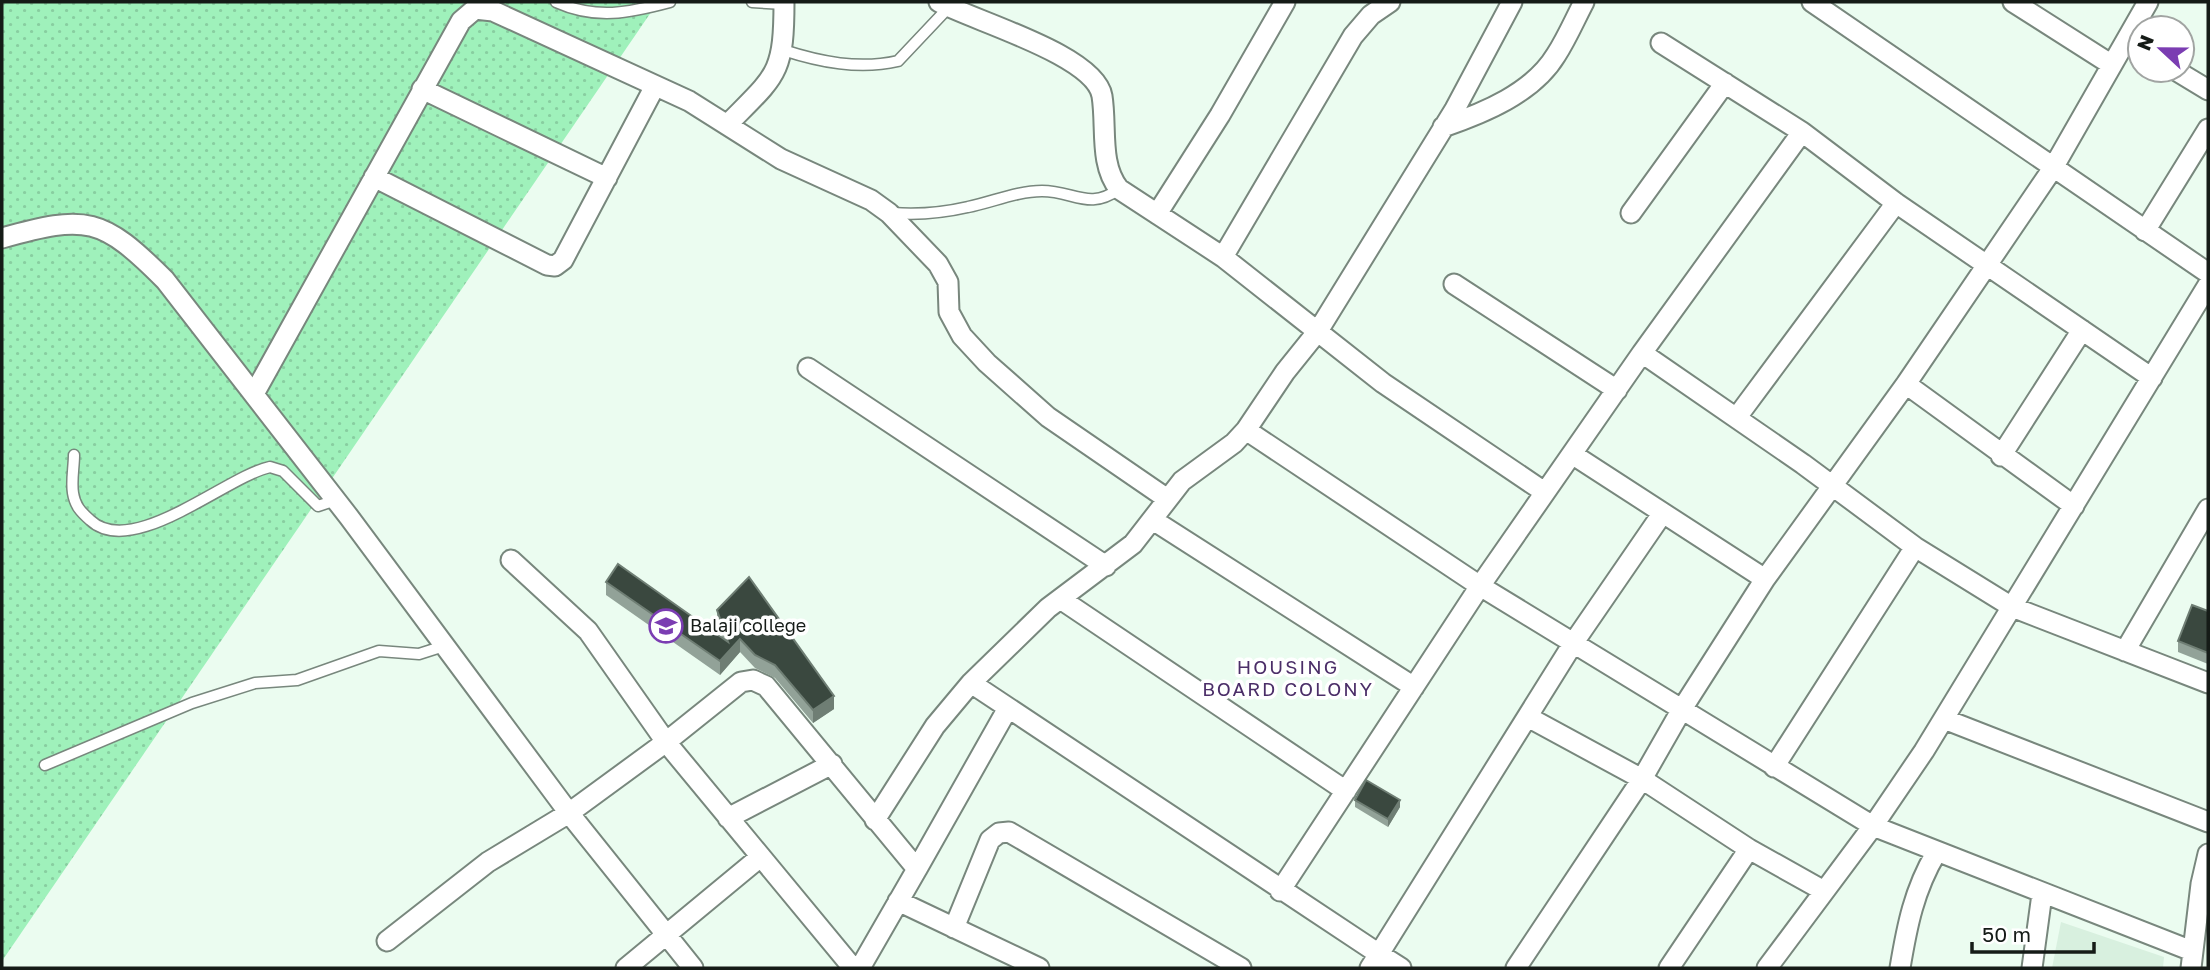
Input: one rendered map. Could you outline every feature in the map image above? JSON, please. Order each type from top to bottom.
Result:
[{"type":"street","points":[[1157,214],[1220,115],[1285,2]]},
{"type":"street","points":[[1223,257],[1353,36],[1371,15],[1390,2]]},
{"type":"street","points":[[875,820],[935,726],[971,683],[1040,615],[1133,544],[1153,520],[1166,498],[1182,481],[1234,443],[1246,430],[1285,372],[1318,331],[1444,127],[1512,2]]},
{"type":"street","points":[[1444,127],[1485,112],[1514,94],[1549,65],[1584,2]]},
{"type":"street","points":[[1812,2],[2208,273]]},
{"type":"street","points":[[2013,2],[2112,65]]},
{"type":"street","points":[[944,4],[1052,52],[1093,78],[1101,93],[1108,167],[1119,189],[1223,257],[1383,383],[1544,491]]},
{"type":"street","points":[[727,125],[771,80],[779,66],[787,5]]},
{"type":"street","points":[[254,394],[461,21],[475,9],[493,11],[689,101],[781,159],[847,187],[889,213],[938,264],[948,282],[949,312],[962,335],[987,363],[1048,417],[1166,498]]},
{"type":"street","points":[[1661,43],[1802,132],[1987,267],[2152,377]]},
{"type":"street","points":[[1516,968],[1642,779],[1682,709],[1765,579],[1987,267],[2053,168],[2112,65],[2126,52]]},
{"type":"street","points":[[1631,213],[1725,83]]},
{"type":"street","points":[[374,177],[547,265],[555,265],[563,260],[655,86]]},
{"type":"street","points":[[422,89],[607,178]]},
{"type":"street","points":[[2145,231],[2208,129]]},
{"type":"street","points":[[1280,891],[1544,491],[1802,132]]},
{"type":"street","points":[[1737,417],[1896,203]]},
{"type":"street","points":[[2,238],[52,224],[80,222],[106,229],[133,248],[165,280],[336,500],[569,813],[693,968]]},
{"type":"street","points":[[1454,284],[1617,390]]},
{"type":"street","points":[[1767,968],[1873,827],[1944,719],[2208,285]]},
{"type":"street","points":[[2001,456],[2082,330]]},
{"type":"street","points":[[1642,353],[1737,417],[1915,547],[2012,607],[2208,683]]},
{"type":"street","points":[[808,368],[1106,566]]},
{"type":"street","points":[[1906,384],[2001,456],[2074,506]]},
{"type":"street","points":[[1246,430],[1480,586],[1873,827],[2042,894],[2191,960],[2208,854]]},
{"type":"street","points":[[1572,454],[1765,579]]},
{"type":"street","points":[[2125,651],[2208,509]]},
{"type":"street","points":[[1374,961],[1574,642],[1662,513]]},
{"type":"street","points":[[1153,520],[1413,687]]},
{"type":"street","points":[[1774,767],[1915,547]]},
{"type":"street","points":[[511,560],[588,631],[666,742],[759,858],[853,968]]},
{"type":"street","points":[[1062,600],[1346,791]]},
{"type":"street","points":[[387,940],[488,862],[569,813],[666,742],[741,682],[753,680],[766,686],[917,869]]},
{"type":"street","points":[[971,683],[1280,891],[1374,961],[1401,968]]},
{"type":"street","points":[[860,968],[1008,708]]},
{"type":"street","points":[[1528,717],[1642,779],[1749,849],[1824,891]]},
{"type":"street","points":[[1944,719],[2208,822]]},
{"type":"street","points":[[728,818],[832,764]]},
{"type":"street","points":[[954,928],[990,840],[999,833],[1009,832],[1241,968]]},
{"type":"street","points":[[1669,968],[1749,849]]},
{"type":"street","points":[[1900,968],[1909,915],[1920,881],[1937,853]]},
{"type":"street","points":[[626,968],[759,858]]},
{"type":"street","points":[[2032,968],[2042,894]]},
{"type":"street","points":[[898,901],[1039,968]]},
{"type":"lane","points":[[556,2],[593,14],[625,14],[670,2]]},
{"type":"lane","points":[[752,2],[787,5]]},
{"type":"lane","points":[[783,50],[813,60],[852,65],[898,61],[944,4]]},
{"type":"lane","points":[[889,213],[927,215],[1030,191],[1048,191],[1089,201],[1105,199],[1119,189]]},
{"type":"lane","points":[[74,455],[73,489],[78,510],[94,524],[111,530],[137,528],[167,519],[270,467],[283,471],[318,506],[336,500]]},
{"type":"lane","points":[[45,765],[192,703],[256,683],[297,680],[379,651],[419,654],[444,646]]},
{"type":"shaded area","points":[[2061,922],[2164,957],[2163,968],[2052,968]]},
{"type":"green space","points":[[2,2],[658,2],[2,961]]},
{"type":"building","points":[[618,564],[728,642],[717,610],[749,577],[834,696],[813,710],[775,665],[755,655],[740,639],[720,661],[606,582]]},
{"type":"building","points":[[2192,605],[2208,611],[2208,653],[2178,641]]},
{"type":"building","points":[[1366,780],[1400,800],[1388,819],[1355,800]]},
{"type":"place","name":"Balaji college","points":[[666,626]]},
{"type":"district","name":"HOUSING BOARD COLONY","points":[[1288,678]]}]
